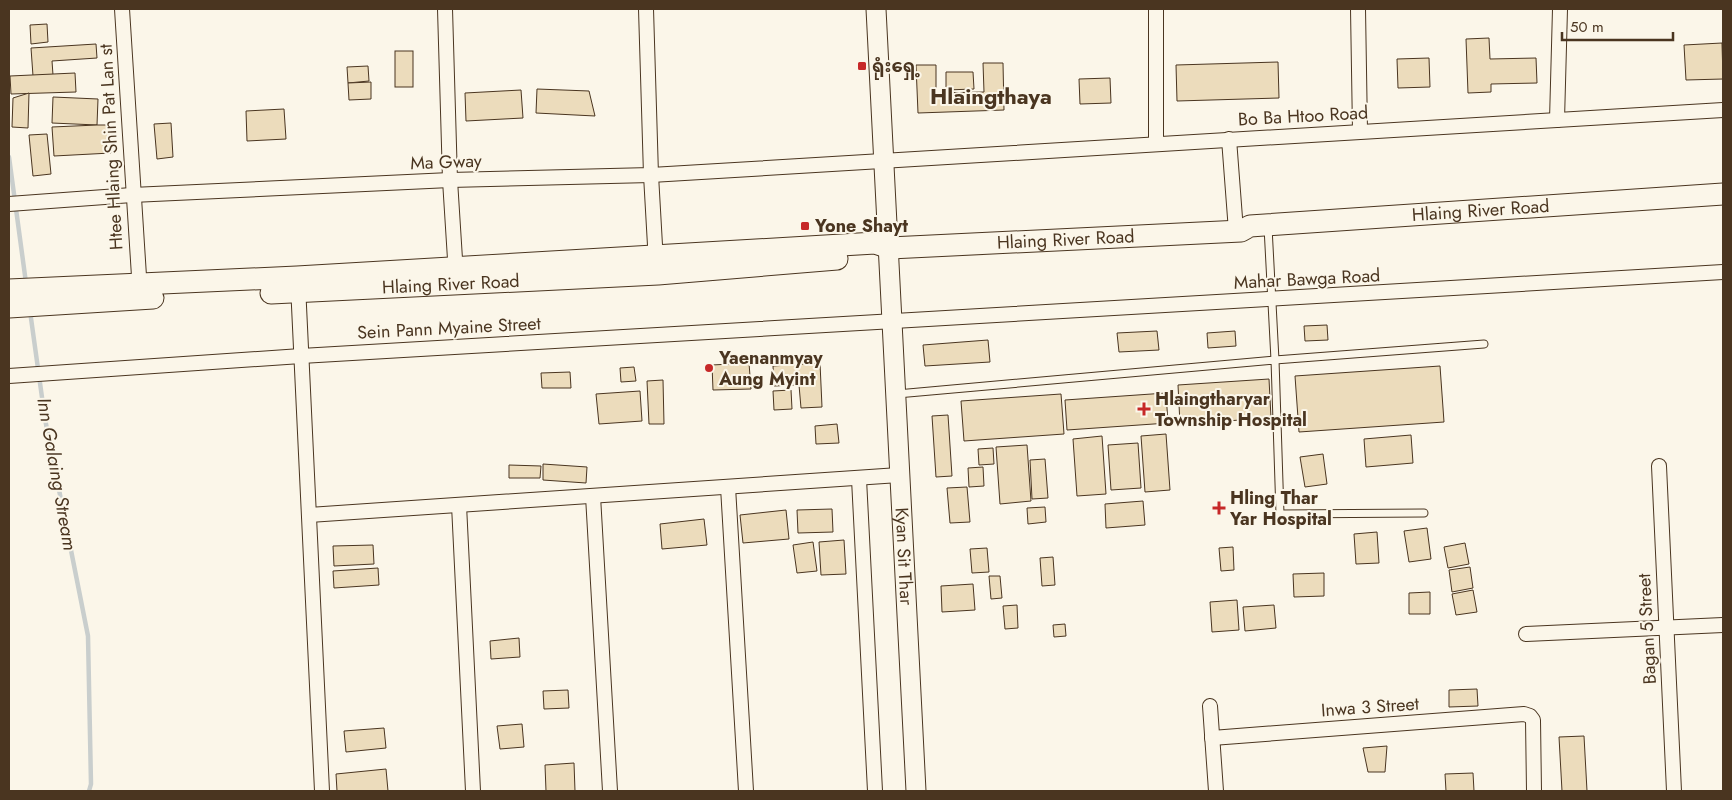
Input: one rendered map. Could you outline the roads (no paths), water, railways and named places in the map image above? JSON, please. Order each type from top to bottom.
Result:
[{"type":"main road","name":"Kyan Sit Thar","points":[[876,9],[890,248],[899,476],[916,791]]},
{"type":"main road","name":"Hlaing River Road","points":[[22,298],[456,277],[656,264],[874,243],[890,248],[1238,231],[1250,237],[1268,230],[1723,194]]},
{"type":"main road","name":"Hlaing River Road","points":[[1268,230],[1723,206]]},
{"type":"street","name":"Htee Hlaing Shin Pat Lan st","points":[[122,9],[132,195],[140,291]]},
{"type":"street","points":[[445,9],[450,180],[456,277]]},
{"type":"street","points":[[646,9],[651,175],[656,264]]},
{"type":"street","points":[[1156,9],[1156,143]]},
{"type":"street","points":[[1358,9],[1360,131]]},
{"type":"street","points":[[1557,120],[1560,9]]},
{"type":"street","name":"Bo Ba Htoo Road","points":[[884,160],[1723,110]]},
{"type":"street","points":[[1229,139],[1238,231]]},
{"type":"street","name":"Ma Gway","points":[[9,204],[132,195],[450,180],[651,175],[884,160]]},
{"type":"street","name":"Mahar Bawga Road","points":[[892,320],[1272,300],[1723,272]]},
{"type":"street","points":[[298,284],[322,791]]},
{"type":"street","name":"Sein Pann Myaine Street","points":[[9,376],[892,320]]},
{"type":"street","name":"Bagan 5 Street","points":[[1659,466],[1674,791]]},
{"type":"street","points":[[309,515],[899,476]]},
{"type":"street","points":[[859,479],[875,791]]},
{"type":"street","points":[[728,487],[746,791]]},
{"type":"street","points":[[593,496],[610,791]]},
{"type":"street","points":[[459,505],[473,791]]},
{"type":"street","points":[[1526,634],[1723,625]]},
{"type":"street","points":[[1210,706],[1216,791]]},
{"type":"street","name":"Inwa 3 Street","points":[[1212,738],[1524,714],[1530,716],[1532,720],[1534,791]]},
{"type":"lane","points":[[1268,230],[1275,360],[1280,514],[1424,513]]},
{"type":"lane","points":[[896,394],[1275,360],[1484,344]]},
{"type":"waterway","name":"Inn Galaing Stream","points":[[9,157],[26,283]]},
{"type":"waterway","name":"Inn Galaing Stream","points":[[30,311],[45,419],[88,636],[91,784],[89,791]]},
{"type":"place","name":"ရုံးရှေ့","points":[[862,66]]},
{"type":"place","name":"Yone Shayt","points":[[805,226]]},
{"type":"place","name":"Yaenanmyay Aung Myint","points":[[709,368]]},
{"type":"place","name":"Hlaingtharyar Township Hospital","points":[[1144,409]]},
{"type":"place","name":"Hling Thar Yar Hospital","points":[[1219,508]]},
{"type":"district","name":"Hlaingthaya","points":[[991,96]]}]
